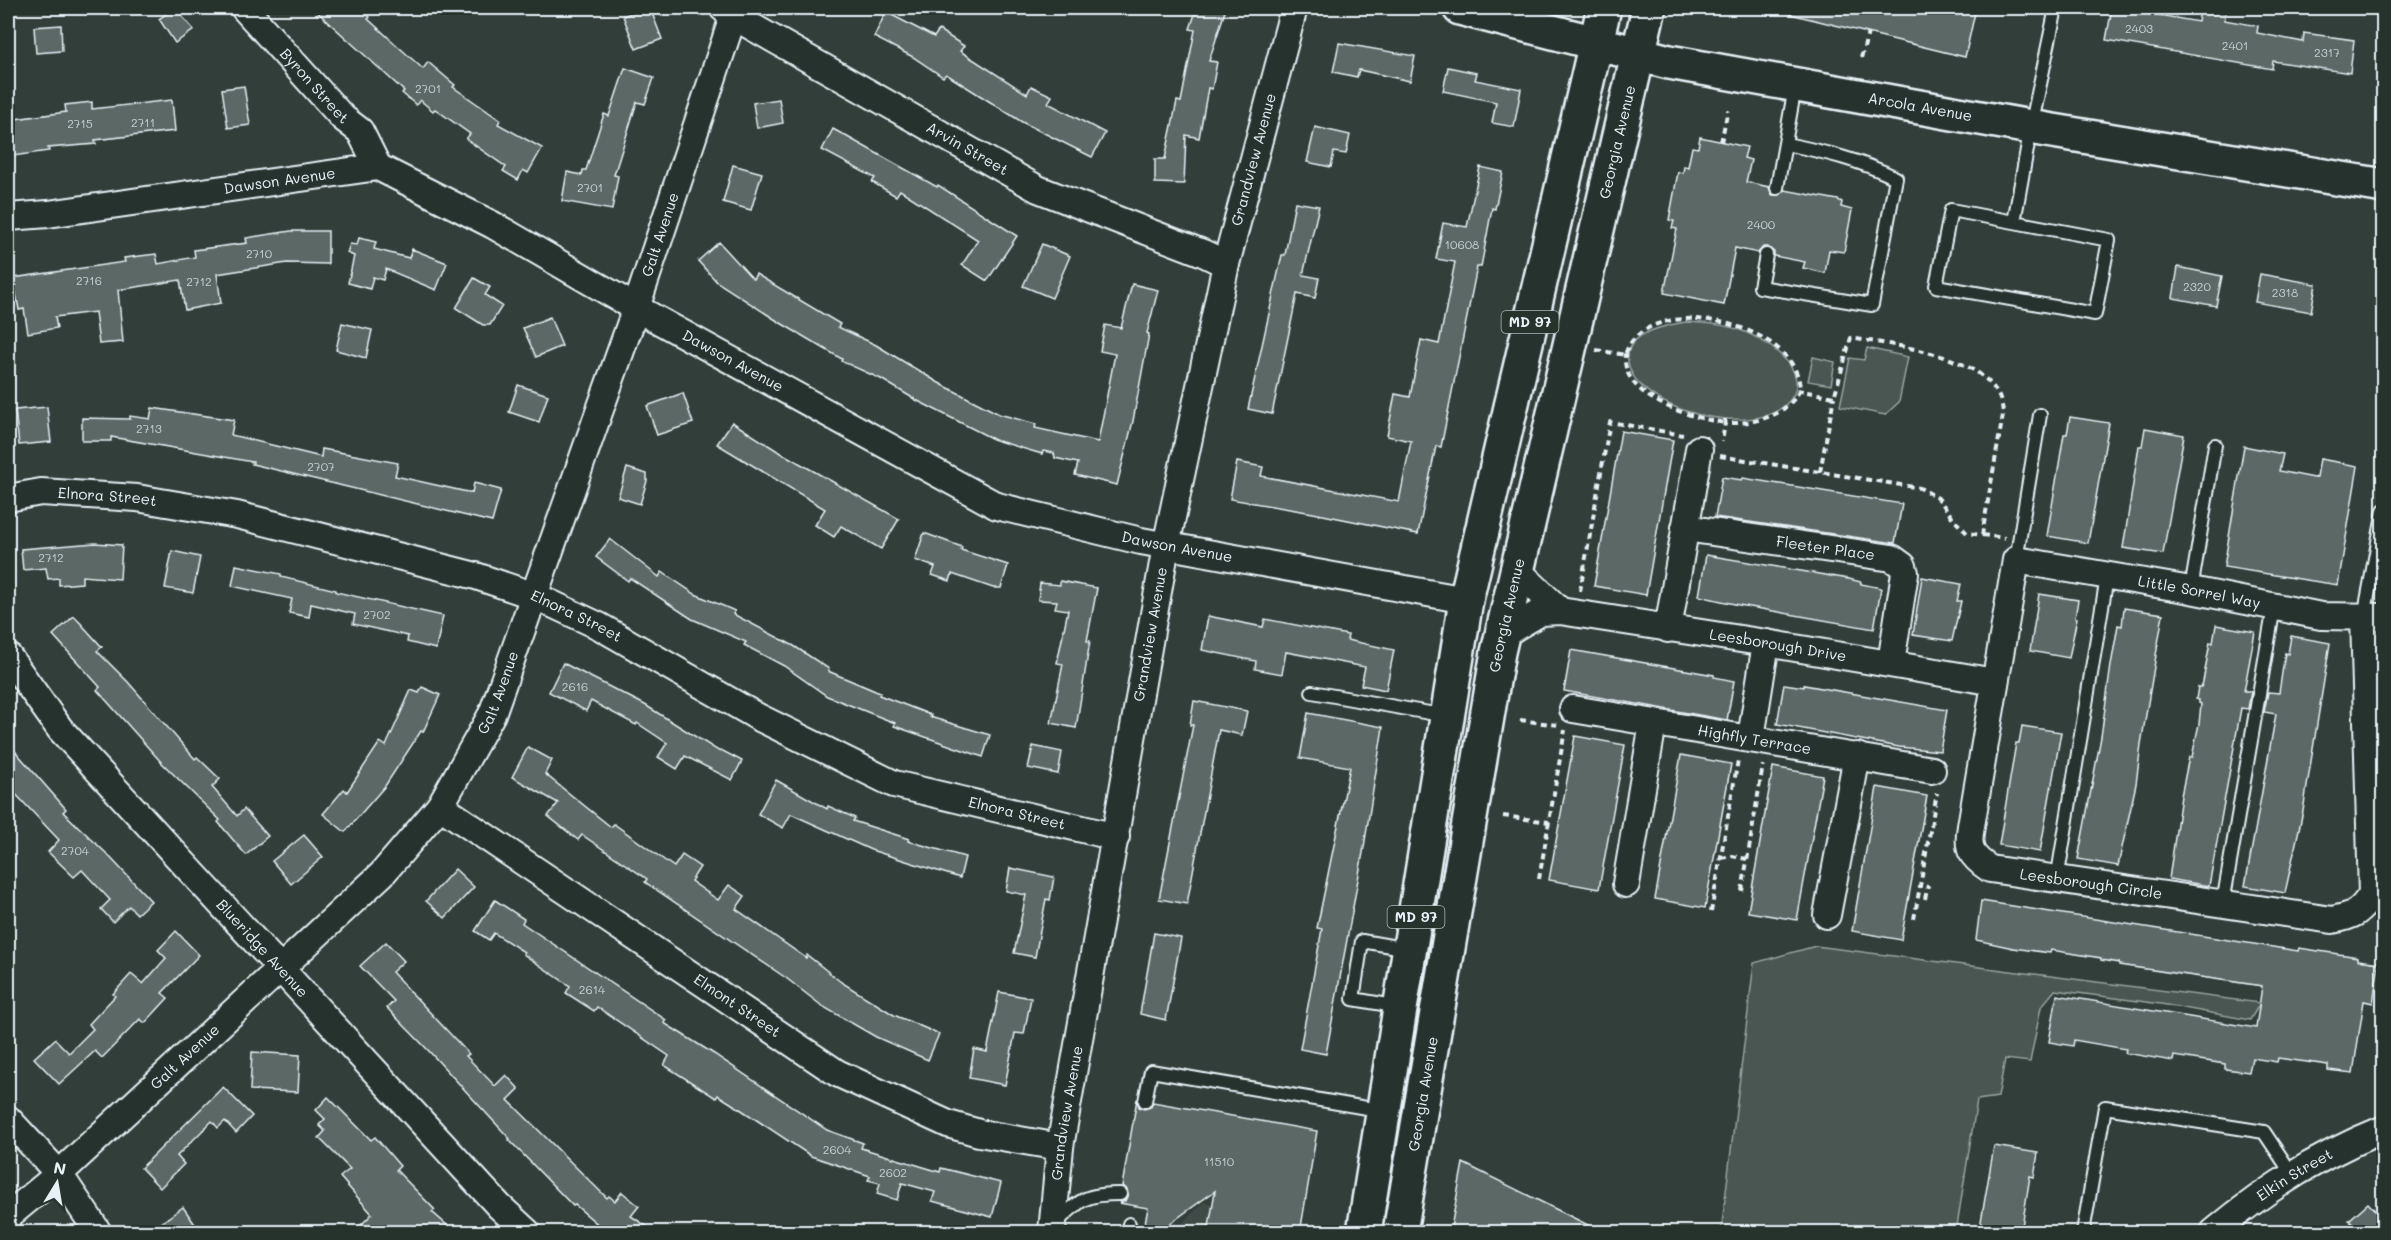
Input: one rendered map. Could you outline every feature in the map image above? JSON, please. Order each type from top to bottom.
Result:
[{"type":"main road","name":"Arcola Avenue","points":[[1460,8],[1638,55],[2031,127],[2384,186]]},
{"type":"main road","name":"MD 97","points":[[1364,1233],[1466,600],[1604,8]]},
{"type":"main road","name":"Georgia Avenue","points":[[1400,1233],[1499,651],[1649,8]]},
{"type":"main road","points":[[1499,651],[1466,600],[1494,589],[1517,570]]},
{"type":"street","name":"Byron Street","points":[[244,8],[343,118],[360,131],[378,167]]},
{"type":"street","name":"Grandview Avenue","points":[[1053,1229],[1060,1147],[1166,546],[1226,264],[1294,8]]},
{"type":"street","name":"Arvin Street","points":[[731,10],[1038,189],[1226,264]]},
{"type":"street","name":"Galt Avenue","points":[[8,1216],[59,1174],[382,874],[440,806],[492,714],[636,308],[731,10]]},
{"type":"street","name":"Dawson Avenue","points":[[8,217],[48,214],[378,167],[493,225],[636,308],[997,506],[1166,546],[1466,600]]},
{"type":"street","points":[[1668,629],[1685,528],[1708,444]]},
{"type":"street","name":"Elnora Street","points":[[8,498],[41,492],[137,498],[237,515],[476,576],[535,596],[599,626],[758,717],[894,784],[1116,837]]},
{"type":"street","name":"Fleeter Place","points":[[1685,528],[1892,558],[1903,566],[1905,573],[1891,663]]},
{"type":"street","name":"Little Sorrel Way","points":[[2013,549],[2107,577],[2191,590],[2321,616],[2374,617]]},
{"type":"street","name":"Leesborough Circle","points":[[2013,549],[1995,682],[1968,842],[1977,861],[1990,869],[2332,920],[2352,916],[2365,906],[2372,894],[2374,617]]},
{"type":"street","points":[[1517,570],[1560,611]]},
{"type":"street","name":"Leesborough Drive","points":[[1499,651],[1541,612],[1560,611],[1891,663],[1995,682]]},
{"type":"street","points":[[1745,747],[1766,643]]},
{"type":"street","name":"Blueridge Avenue","points":[[8,656],[60,729],[499,1206],[527,1233]]},
{"type":"street","name":"Highfly Terrace","points":[[1569,718],[1653,723],[1745,747],[1857,756],[1935,780]]},
{"type":"street","points":[[1626,884],[1653,723]]},
{"type":"street","points":[[1827,915],[1857,756]]},
{"type":"street","name":"Elmont Street","points":[[440,806],[837,1073],[948,1124],[979,1133],[1060,1147]]},
{"type":"street","points":[[8,1119],[59,1174],[98,1233]]},
{"type":"street","name":"Elkin Street","points":[[2214,1233],[2292,1174],[2339,1149],[2384,1129]]},
{"type":"lane","points":[[2014,222],[2056,8]]},
{"type":"lane","points":[[1777,188],[1795,85]]},
{"type":"lane","points":[[1766,255],[1760,287],[1872,305],[1896,178],[1873,166],[1849,158],[1786,144]]},
{"type":"lane","points":[[1951,210],[2014,222],[2109,240],[2095,314],[1936,286],[1951,210]]},
{"type":"lane","name":"Leesborough Circle","points":[[2013,549],[2040,415]]},
{"type":"lane","points":[[2191,590],[2215,445]]},
{"type":"lane","points":[[2374,617],[2384,510]]},
{"type":"lane","points":[[2057,880],[2107,577]]},
{"type":"lane","points":[[2223,903],[2274,607]]},
{"type":"lane","points":[[1312,692],[1447,717]]},
{"type":"lane","points":[[1402,1007],[1353,999],[1362,941],[1411,950]]},
{"type":"lane","points":[[1145,1101],[1151,1071],[1385,1111]]},
{"type":"lane","points":[[2083,1233],[2105,1107],[2264,1132],[2292,1174]]},
{"type":"lane","points":[[1053,1229],[1075,1204],[1095,1194],[1120,1194]]},
{"type":"path","points":[[1861,58],[1868,33]]},
{"type":"path","points":[[1721,142],[1728,110]]},
{"type":"path","points":[[1685,319],[1728,324],[1755,333],[1778,348],[1794,365],[1799,390],[1791,405],[1783,411],[1758,420],[1725,421],[1683,413],[1650,397],[1638,388],[1625,364],[1629,342],[1652,326],[1685,319]]},
{"type":"path","points":[[1820,472],[1834,397],[1851,338],[1951,359],[1974,372],[1994,388],[2000,398],[2003,415],[1982,535]]},
{"type":"path","points":[[1595,350],[1626,356]]},
{"type":"path","points":[[1799,390],[1834,397]]},
{"type":"path","points":[[1708,444],[1725,421]]},
{"type":"path","points":[[1580,591],[1610,422],[1820,472],[1922,489],[1938,498],[1955,521],[1967,532],[1982,535],[2013,549]]},
{"type":"path","points":[[1708,444],[1717,466]]},
{"type":"path","points":[[1539,879],[1569,718]]},
{"type":"path","points":[[1711,912],[1745,747]]},
{"type":"path","points":[[1742,891],[1763,761]]},
{"type":"path","points":[[1914,919],[1935,780]]},
{"type":"path","points":[[1503,816],[1549,822]]},
{"type":"path","points":[[1721,858],[1732,856],[1747,859]]},
{"type":"path","points":[[1925,898],[1928,885]]},
{"type":"shaded area","points":[[1686,322],[1733,328],[1764,342],[1786,360],[1793,371],[1796,383],[1794,395],[1784,406],[1768,415],[1747,419],[1723,419],[1698,415],[1654,396],[1638,382],[1629,366],[1628,355],[1631,346],[1646,333]]},
{"type":"shaded area","points":[[1867,348],[1908,357],[1899,402],[1885,415],[1840,406],[1850,358],[1864,360]]},
{"type":"shaded area","points":[[1813,357],[1835,362],[1831,385],[1808,381]]},
{"type":"shaded area","points":[[1816,946],[2260,1003],[2250,1020],[2161,1004],[2055,990],[2041,1007],[2030,1062],[2005,1059],[1998,1097],[1977,1100],[1956,1232],[1721,1232],[1754,963]]},
{"type":"shaded area","points":[[1204,1202],[1341,1230],[1340,1232],[1173,1232]]},
{"type":"building","points":[[175,8],[194,30],[175,43],[159,19]]},
{"type":"building","points":[[313,8],[359,8],[423,69],[428,62],[455,85],[453,87],[500,120],[498,124],[542,148],[528,173],[523,170],[518,180],[503,171],[506,167],[466,139],[470,134],[420,100],[416,105],[402,93],[404,91]]},
{"type":"building","points":[[650,8],[662,39],[636,49],[623,16]]},
{"type":"building","points":[[1197,8],[1226,8],[1209,61],[1217,62],[1212,89],[1208,88],[1199,138],[1186,135],[1184,184],[1155,183],[1155,159],[1165,159],[1177,101],[1181,102],[1195,30],[1190,29]]},
{"type":"building","points":[[1791,8],[1976,8],[1965,57],[1790,14]]},
{"type":"building","points":[[2112,8],[2137,8],[2136,11],[2198,22],[2200,8],[2227,8],[2224,20],[2258,26],[2257,33],[2303,42],[2304,33],[2354,40],[2350,73],[2273,61],[2272,69],[2106,40]]},
{"type":"building","points":[[886,12],[934,37],[939,30],[964,46],[960,51],[1027,94],[1031,86],[1052,96],[1048,103],[1105,133],[1092,157],[1022,122],[946,74],[943,77],[913,57],[874,37]]},
{"type":"building","points":[[61,25],[62,51],[36,53],[34,27]]},
{"type":"building","points":[[1339,43],[1415,56],[1410,81],[1359,70],[1357,77],[1333,72]]},
{"type":"building","points":[[1448,67],[1477,73],[1475,80],[1521,89],[1514,127],[1492,123],[1496,102],[1443,91]]},
{"type":"building","points":[[625,68],[654,78],[645,104],[637,102],[614,175],[618,176],[612,210],[562,201],[567,172],[582,175],[583,170],[586,170],[604,114],[609,116]]},
{"type":"building","points":[[244,86],[250,125],[228,128],[222,89]]},
{"type":"building","points":[[779,99],[783,123],[757,128],[753,103]]},
{"type":"building","points":[[172,100],[175,131],[95,140],[96,144],[48,148],[49,151],[13,156],[8,120],[66,112],[65,105],[92,102],[92,109]]},
{"type":"building","points":[[1315,127],[1350,135],[1346,154],[1334,152],[1331,167],[1307,162]]},
{"type":"building","points":[[833,129],[937,187],[938,185],[1017,236],[987,281],[962,265],[978,240],[900,190],[896,196],[872,182],[875,178],[822,150]]},
{"type":"building","points":[[1700,137],[1747,147],[1744,158],[1751,160],[1746,182],[1769,187],[1772,195],[1780,195],[1785,190],[1838,200],[1842,202],[1841,207],[1852,210],[1844,252],[1829,250],[1825,273],[1803,268],[1805,262],[1774,256],[1774,252],[1768,247],[1763,247],[1758,253],[1735,248],[1724,305],[1664,293],[1677,229],[1672,228],[1674,221],[1669,220],[1678,172],[1683,173],[1684,166],[1688,167],[1692,147],[1698,148]]},
{"type":"building","points":[[733,165],[762,173],[751,210],[723,202]]},
{"type":"building","points":[[1480,167],[1503,172],[1495,209],[1492,208],[1481,267],[1477,267],[1441,447],[1436,446],[1418,534],[1230,499],[1237,462],[1263,467],[1261,476],[1399,502],[1411,441],[1387,436],[1395,394],[1410,397],[1421,340],[1439,344],[1455,262],[1436,259],[1443,223],[1467,227]]},
{"type":"building","points":[[1295,202],[1319,206],[1303,275],[1319,278],[1315,298],[1297,294],[1272,414],[1248,409],[1282,255],[1285,255]]},
{"type":"building","points":[[291,231],[328,231],[328,264],[287,263],[217,274],[221,303],[185,310],[180,280],[118,290],[123,342],[99,344],[95,312],[55,317],[57,328],[28,333],[24,309],[19,310],[13,278],[125,262],[124,258],[156,254],[158,264],[195,257],[194,250],[247,243],[246,238]]},
{"type":"building","points":[[359,238],[376,242],[374,249],[409,258],[412,249],[447,263],[436,290],[386,269],[383,280],[373,277],[370,289],[348,283],[354,256],[347,253],[350,244],[357,245]]},
{"type":"building","points":[[719,242],[753,279],[756,274],[840,324],[838,327],[876,345],[939,383],[999,414],[1036,424],[1035,428],[1098,442],[1115,354],[1100,351],[1105,325],[1121,328],[1132,284],[1158,290],[1147,333],[1149,334],[1133,421],[1117,485],[1075,475],[1078,463],[1055,458],[1054,453],[1043,451],[1042,454],[995,440],[916,400],[881,379],[841,361],[842,359],[717,282],[698,261]]},
{"type":"building","points":[[1042,244],[1070,256],[1052,298],[1023,286]]},
{"type":"building","points":[[2178,267],[2222,276],[2216,306],[2173,298]]},
{"type":"building","points":[[2260,274],[2316,284],[2311,312],[2255,302]]},
{"type":"building","points":[[474,278],[490,287],[485,295],[502,306],[490,325],[483,325],[456,308]]},
{"type":"building","points":[[550,317],[562,346],[536,357],[523,328]]},
{"type":"building","points":[[342,323],[372,330],[366,358],[336,350]]},
{"type":"building","points":[[518,385],[548,395],[539,422],[509,412]]},
{"type":"building","points":[[683,393],[693,423],[657,435],[647,406]]},
{"type":"building","points":[[47,407],[51,442],[19,445],[15,410]]},
{"type":"building","points":[[152,408],[234,420],[231,435],[321,457],[322,449],[398,463],[395,476],[472,493],[474,483],[501,490],[492,522],[252,464],[253,462],[111,437],[111,441],[82,441],[82,418],[130,419],[130,416],[150,419]]},
{"type":"building","points":[[2070,417],[2109,423],[2088,543],[2047,536],[2064,434],[2067,434]]},
{"type":"building","points":[[732,422],[776,450],[899,519],[881,549],[841,526],[834,537],[815,525],[825,509],[717,444]]},
{"type":"building","points":[[2145,428],[2184,435],[2163,554],[2123,548],[2139,446],[2142,446]]},
{"type":"building","points":[[1621,431],[1673,440],[1646,595],[1594,586]]},
{"type":"building","points":[[2244,446],[2283,454],[2279,471],[2314,478],[2317,477],[2320,459],[2358,466],[2338,585],[2224,567]]},
{"type":"building","points":[[627,468],[647,474],[640,504],[618,497]]},
{"type":"building","points":[[1722,477],[1742,480],[1743,478],[1902,504],[1895,543],[1715,517]]},
{"type":"building","points":[[924,533],[962,547],[961,550],[1008,565],[1001,588],[993,588],[952,574],[950,581],[932,575],[935,567],[915,560]]},
{"type":"building","points":[[610,539],[659,577],[662,572],[695,594],[735,611],[733,614],[794,646],[829,669],[828,671],[880,693],[879,695],[931,715],[930,717],[990,735],[983,757],[894,726],[895,723],[827,696],[784,666],[744,645],[746,642],[692,619],[630,578],[628,581],[596,557]]},
{"type":"building","points":[[95,543],[122,545],[120,579],[82,576],[82,583],[59,585],[59,578],[48,579],[46,568],[23,570],[21,549]]},
{"type":"building","points":[[172,551],[200,557],[193,593],[165,588]]},
{"type":"building","points":[[1706,555],[1849,579],[1881,588],[1874,629],[1699,596]]},
{"type":"building","points":[[236,565],[281,574],[281,577],[336,590],[336,592],[443,616],[436,649],[407,642],[408,636],[353,624],[355,614],[311,604],[309,617],[289,613],[292,599],[232,586]]},
{"type":"building","points":[[1922,577],[1961,584],[1957,601],[1961,601],[1952,641],[1913,635]]},
{"type":"building","points":[[1060,581],[1097,588],[1087,641],[1090,641],[1076,728],[1051,723],[1063,664],[1057,663],[1068,610],[1055,608],[1057,601],[1038,600],[1040,583],[1060,585]]},
{"type":"building","points":[[2039,594],[2078,600],[2069,658],[2030,651]]},
{"type":"building","points":[[2124,608],[2163,614],[2136,784],[2118,866],[2078,859],[2101,737],[2118,625],[2122,626]]},
{"type":"building","points":[[74,616],[102,647],[97,651],[128,682],[195,759],[197,757],[220,779],[212,787],[237,816],[244,809],[268,836],[246,855],[218,822],[220,820],[161,762],[97,690],[100,687],[53,635]]},
{"type":"building","points":[[1208,616],[1263,627],[1265,619],[1348,635],[1347,640],[1394,650],[1386,690],[1361,685],[1365,667],[1286,652],[1282,674],[1255,669],[1256,661],[1202,650]]},
{"type":"building","points":[[2216,625],[2255,632],[2244,691],[2251,691],[2248,709],[2241,708],[2209,886],[2169,879],[2181,796],[2199,724],[2201,704],[2196,699],[2198,687],[2201,687],[2203,682],[2210,642],[2213,643]]},
{"type":"building","points":[[2291,636],[2330,643],[2303,811],[2285,893],[2245,886],[2276,714],[2264,712],[2268,692],[2279,693],[2285,653],[2288,654]]},
{"type":"building","points":[[1571,650],[1714,675],[1714,677],[1734,681],[1727,720],[1564,691]]},
{"type":"building","points":[[563,663],[645,705],[720,752],[721,750],[742,761],[732,780],[685,756],[677,769],[658,757],[667,743],[637,723],[636,725],[591,701],[586,711],[549,692]]},
{"type":"building","points":[[1784,684],[1804,687],[1804,685],[1947,710],[1940,751],[1899,747],[1777,724]]},
{"type":"building","points":[[422,687],[440,695],[423,732],[421,731],[385,786],[345,832],[323,814],[344,789],[347,792],[380,742],[386,746],[411,690],[419,693]]},
{"type":"building","points":[[1194,701],[1247,711],[1242,735],[1219,730],[1187,904],[1159,899],[1193,725],[1190,725]]},
{"type":"building","points":[[1308,713],[1383,727],[1364,847],[1326,1054],[1300,1049],[1322,929],[1317,928],[1350,767],[1300,758]]},
{"type":"building","points":[[2022,726],[2061,732],[2040,852],[1999,845],[2016,743],[2019,743]]},
{"type":"building","points":[[1575,736],[1625,745],[1599,889],[1549,880]]},
{"type":"building","points":[[8,743],[66,809],[63,812],[151,901],[137,914],[129,906],[113,922],[101,909],[110,900],[82,870],[74,877],[48,852],[59,840],[8,786]]},
{"type":"building","points":[[1033,746],[1062,752],[1058,774],[1028,768]]},
{"type":"building","points":[[528,747],[552,760],[545,774],[611,827],[614,824],[674,867],[682,855],[700,867],[691,881],[718,900],[729,885],[745,896],[736,909],[806,958],[807,955],[841,982],[894,1015],[939,1034],[928,1060],[876,1037],[822,1006],[786,978],[645,882],[647,879],[582,835],[578,840],[548,816],[558,803],[512,777]]},
{"type":"building","points":[[1681,755],[1731,764],[1705,908],[1655,899]]},
{"type":"building","points":[[1773,767],[1823,776],[1797,920],[1748,912]]},
{"type":"building","points":[[776,780],[827,809],[828,806],[855,818],[853,821],[909,839],[908,841],[965,857],[960,878],[871,850],[791,814],[783,828],[758,814]]},
{"type":"building","points":[[1877,787],[1927,796],[1901,940],[1852,931]]},
{"type":"building","points":[[304,835],[323,857],[291,884],[272,861]]},
{"type":"building","points":[[1010,868],[1054,877],[1050,900],[1046,899],[1035,957],[1014,953],[1026,895],[1006,891]]},
{"type":"building","points":[[455,869],[474,887],[445,918],[426,901]]},
{"type":"building","points":[[495,900],[524,919],[522,923],[666,1020],[664,1023],[827,1130],[863,1143],[861,1148],[940,1172],[941,1168],[1001,1183],[992,1217],[932,1201],[935,1192],[902,1183],[897,1200],[877,1194],[880,1183],[868,1180],[870,1176],[811,1156],[718,1095],[716,1098],[664,1065],[669,1056],[597,1007],[594,1011],[566,993],[570,986],[523,954],[524,952],[494,933],[489,940],[475,931]]},
{"type":"building","points":[[1981,901],[2298,951],[2299,948],[2358,957],[2358,960],[2379,963],[2373,1003],[2364,1001],[2353,1073],[2328,1070],[2328,1065],[2278,1058],[2277,1062],[2252,1058],[2249,1072],[2225,1069],[2225,1064],[2174,1056],[2173,1061],[2125,1053],[2126,1049],[2074,1040],[2073,1046],[2049,1042],[2057,995],[2256,1028],[2262,986],[2119,965],[2119,963],[2101,960],[2101,958],[2051,950],[2050,953],[2013,948],[1976,940]]},
{"type":"building","points":[[176,931],[199,955],[162,993],[168,998],[145,1023],[140,1019],[102,1058],[95,1051],[59,1084],[34,1058],[55,1039],[69,1053],[93,1029],[89,1024],[115,996],[113,994],[131,974],[143,984],[166,958],[158,950]]},
{"type":"building","points":[[1154,933],[1181,938],[1166,1020],[1140,1014]]},
{"type":"building","points":[[386,942],[404,961],[392,972],[469,1054],[466,1056],[495,1086],[506,1075],[519,1089],[508,1100],[607,1198],[609,1196],[615,1201],[622,1192],[639,1206],[631,1216],[657,1233],[608,1233],[575,1205],[573,1206],[509,1140],[387,1008],[394,1001],[360,966]]},
{"type":"building","points":[[999,992],[1031,998],[1024,1034],[1015,1033],[1005,1085],[969,1078],[974,1049],[987,1052]]},
{"type":"building","points":[[252,1052],[300,1055],[298,1092],[250,1090]]},
{"type":"building","points":[[223,1087],[252,1116],[236,1133],[225,1121],[218,1128],[212,1121],[177,1156],[184,1164],[160,1188],[141,1168]]},
{"type":"building","points":[[328,1097],[371,1140],[375,1137],[400,1166],[396,1170],[435,1210],[432,1212],[456,1233],[353,1233],[372,1214],[340,1177],[350,1169],[319,1138],[325,1131],[319,1125],[325,1119],[316,1110]]},
{"type":"building","points":[[1137,1099],[1139,1107],[1144,1109],[1151,1107],[1153,1102],[1317,1131],[1300,1233],[1208,1233],[1215,1191],[1165,1227],[1145,1223],[1148,1208],[1119,1203],[1125,1201],[1128,1194],[1127,1189],[1122,1186]]},
{"type":"building","points":[[1994,1146],[2038,1153],[2034,1177],[2030,1176],[2021,1233],[1979,1233]]},
{"type":"building","points":[[1463,1163],[1604,1233],[1450,1233]]},
{"type":"building","points":[[2368,1203],[2384,1220],[2384,1233],[2341,1233],[2352,1222],[2349,1220]]},
{"type":"building","points":[[183,1207],[201,1233],[147,1233]]}]
